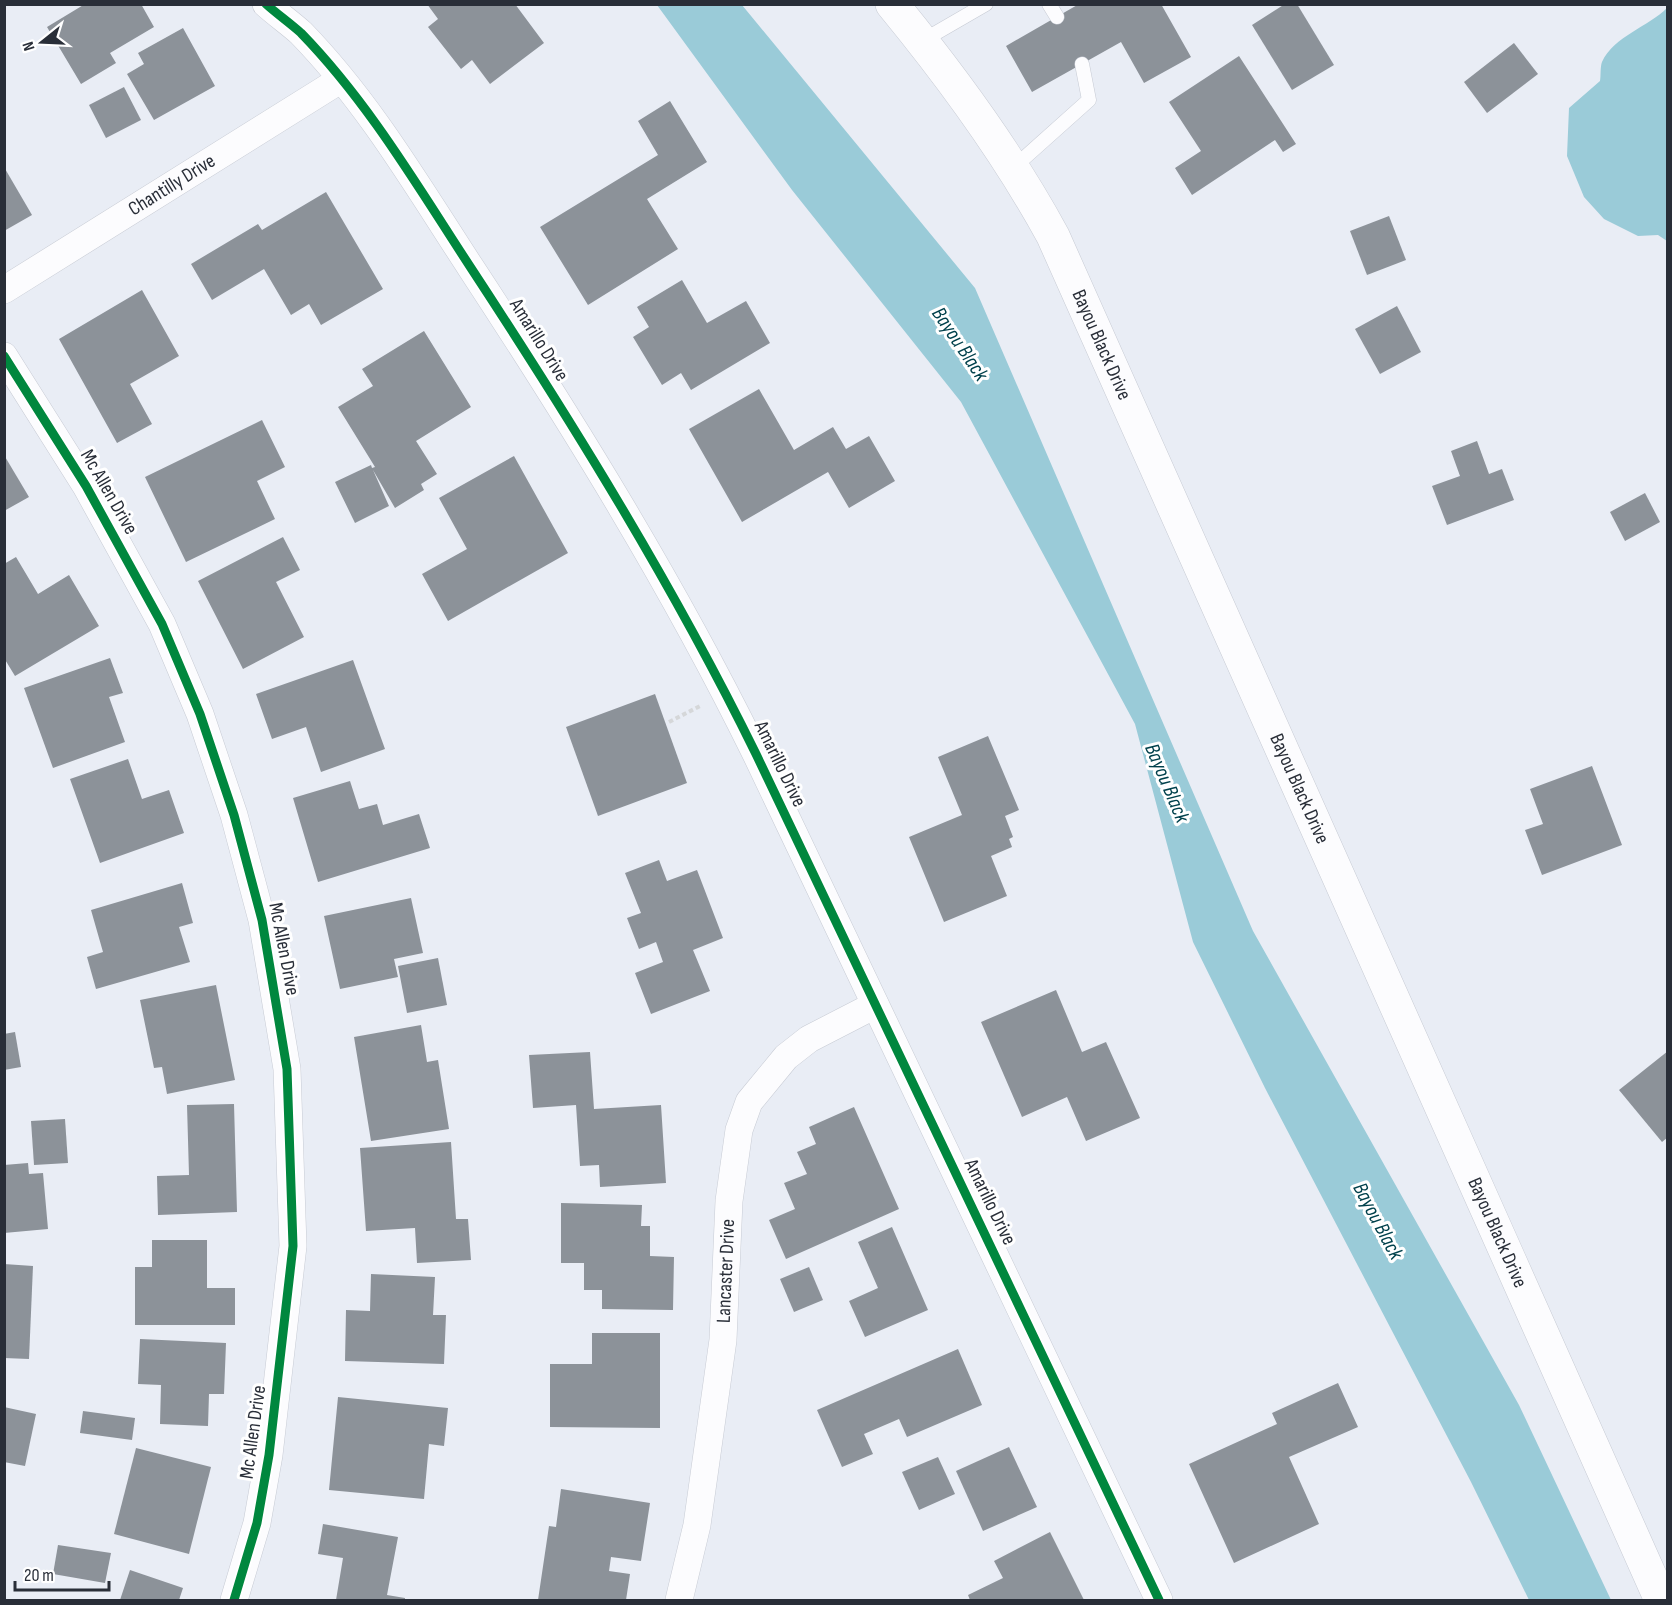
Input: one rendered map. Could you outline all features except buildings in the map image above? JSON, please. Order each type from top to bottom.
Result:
[{"type":"main road","name":"Bayou Black Drive","points":[[892,4],[952,79],[1029,191],[1053,236],[1661,1600]]},
{"type":"street","name":"Amarillo Drive","points":[[266,4],[300,33],[371,115],[529,356],[693,631],[751,744],[1160,1600]]},
{"type":"street","name":"Chantilly Drive","points":[[4,290],[340,80]]},
{"type":"street","name":"Mc Allen Drive","points":[[4,356],[86,486],[162,624],[200,714],[234,815],[262,920],[287,1070],[293,1246],[269,1455],[257,1524],[234,1600]]},
{"type":"street","name":"Lancaster Drive","points":[[679,1600],[698,1525],[723,1340],[729,1202],[739,1130],[749,1101],[786,1057],[809,1039],[875,1005]]},
{"type":"lane","points":[[922,41],[986,4]]},
{"type":"lane","points":[[1049,4],[1057,17]]},
{"type":"lane","points":[[1013,168],[1089,100],[1082,64]]},
{"type":"water","name":"Bayou Black","points":[[657,5],[742,5],[975,288],[1253,931],[1519,1405],[1611,1600],[1529,1600],[1471,1482],[1265,1088],[1193,942],[1135,724],[961,402],[792,190]]},
{"type":"water","points":[[1667,8],[1667,241],[1658,235],[1638,236],[1604,219],[1584,197],[1567,156],[1569,108],[1600,81],[1602,62],[1607,53],[1623,38]]},
{"type":"cycle path","points":[[266,4],[301,33],[326,60],[392,146],[585,446],[657,567],[756,754],[1159,1600]]},
{"type":"cycle path","points":[[4,356],[86,486],[162,624],[200,714],[234,815],[262,920],[287,1069],[293,1246],[269,1455],[257,1523],[234,1600]]}]
